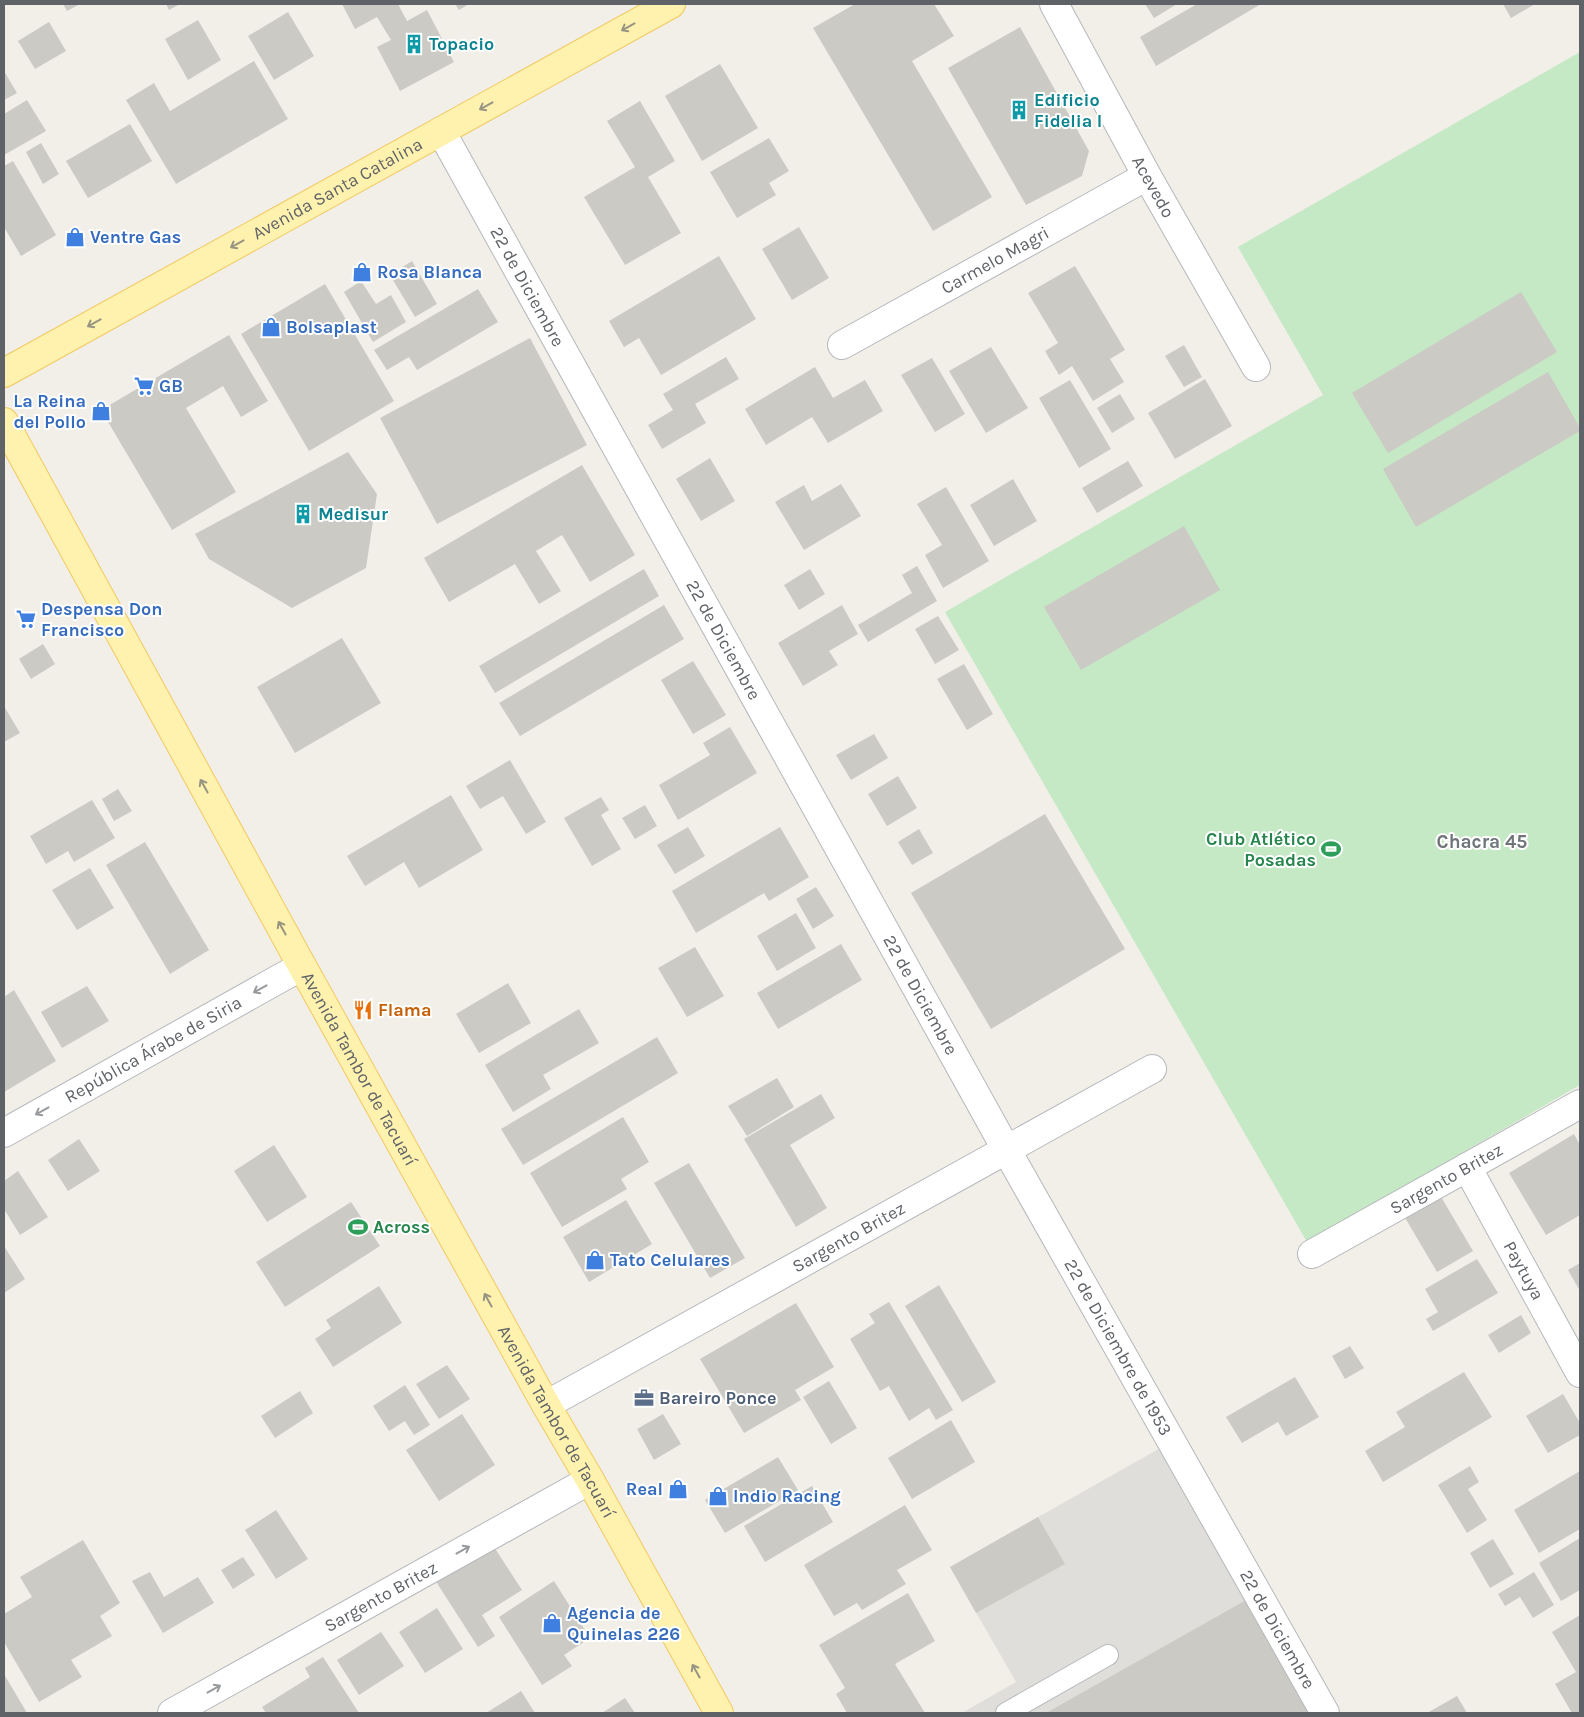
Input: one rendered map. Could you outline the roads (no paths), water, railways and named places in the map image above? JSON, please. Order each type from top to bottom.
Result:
[{"type":"main road","name":"Avenida Santa Catalina","points":[[4,372],[671,4]]},
{"type":"main road","name":"Avenida Tambor de Tacuarí","points":[[4,422],[546,1406],[590,1480],[720,1713]]},
{"type":"street","name":"Acevedo","points":[[1054,4],[1147,176],[1256,367]]},
{"type":"street","name":"22 de Diciembre","points":[[441,131],[1006,1149]]},
{"type":"street","name":"Carmelo Magri","points":[[842,345],[1147,176]]},
{"type":"street","name":"República Árabe de Siria","points":[[4,1133],[302,966]]},
{"type":"street","name":"Sargento Britez","points":[[546,1406],[1152,1069]]},
{"type":"street","name":"Sargento Britez","points":[[1312,1254],[1580,1104]]},
{"type":"street","name":"22 de Diciembre de 1953","points":[[1006,1149],[1230,1545]]},
{"type":"street","name":"Paytuya","points":[[1467,1167],[1580,1373]]},
{"type":"street","name":"Sargento Britez","points":[[172,1713],[590,1480]]},
{"type":"street","name":"22 de Diciembre","points":[[1230,1545],[1325,1713]]},
{"type":"lane","points":[[1006,1713],[1108,1655]]},
{"type":"place","name":"Topacio","points":[[414,44]]},
{"type":"place","name":"Edificio Fidelia I","points":[[1019,110]]},
{"type":"place","name":"Ventre Gas","points":[[75,237]]},
{"type":"place","name":"Rosa Blanca","points":[[362,272]]},
{"type":"place","name":"Bolsaplast","points":[[271,327]]},
{"type":"place","name":"GB","points":[[144,386]]},
{"type":"place","name":"La Reina del Pollo","points":[[101,411]]},
{"type":"place","name":"Medisur","points":[[303,514]]},
{"type":"place","name":"Despensa Don Francisco","points":[[26,619]]},
{"type":"place","name":"Club Atlético Posadas","points":[[1331,849]]},
{"type":"place","name":"Flama","points":[[363,1010]]},
{"type":"place","name":"Across","points":[[358,1227]]},
{"type":"place","name":"Tato Celulares","points":[[595,1260]]},
{"type":"place","name":"Bareiro Ponce","points":[[644,1398]]},
{"type":"place","name":"Real","points":[[678,1489]]},
{"type":"place","name":"Indio Racing","points":[[718,1496]]},
{"type":"place","name":"Agencia de Quinelas 226","points":[[552,1623]]},
{"type":"district","name":"Chacra 45","points":[[1482,842]]}]
